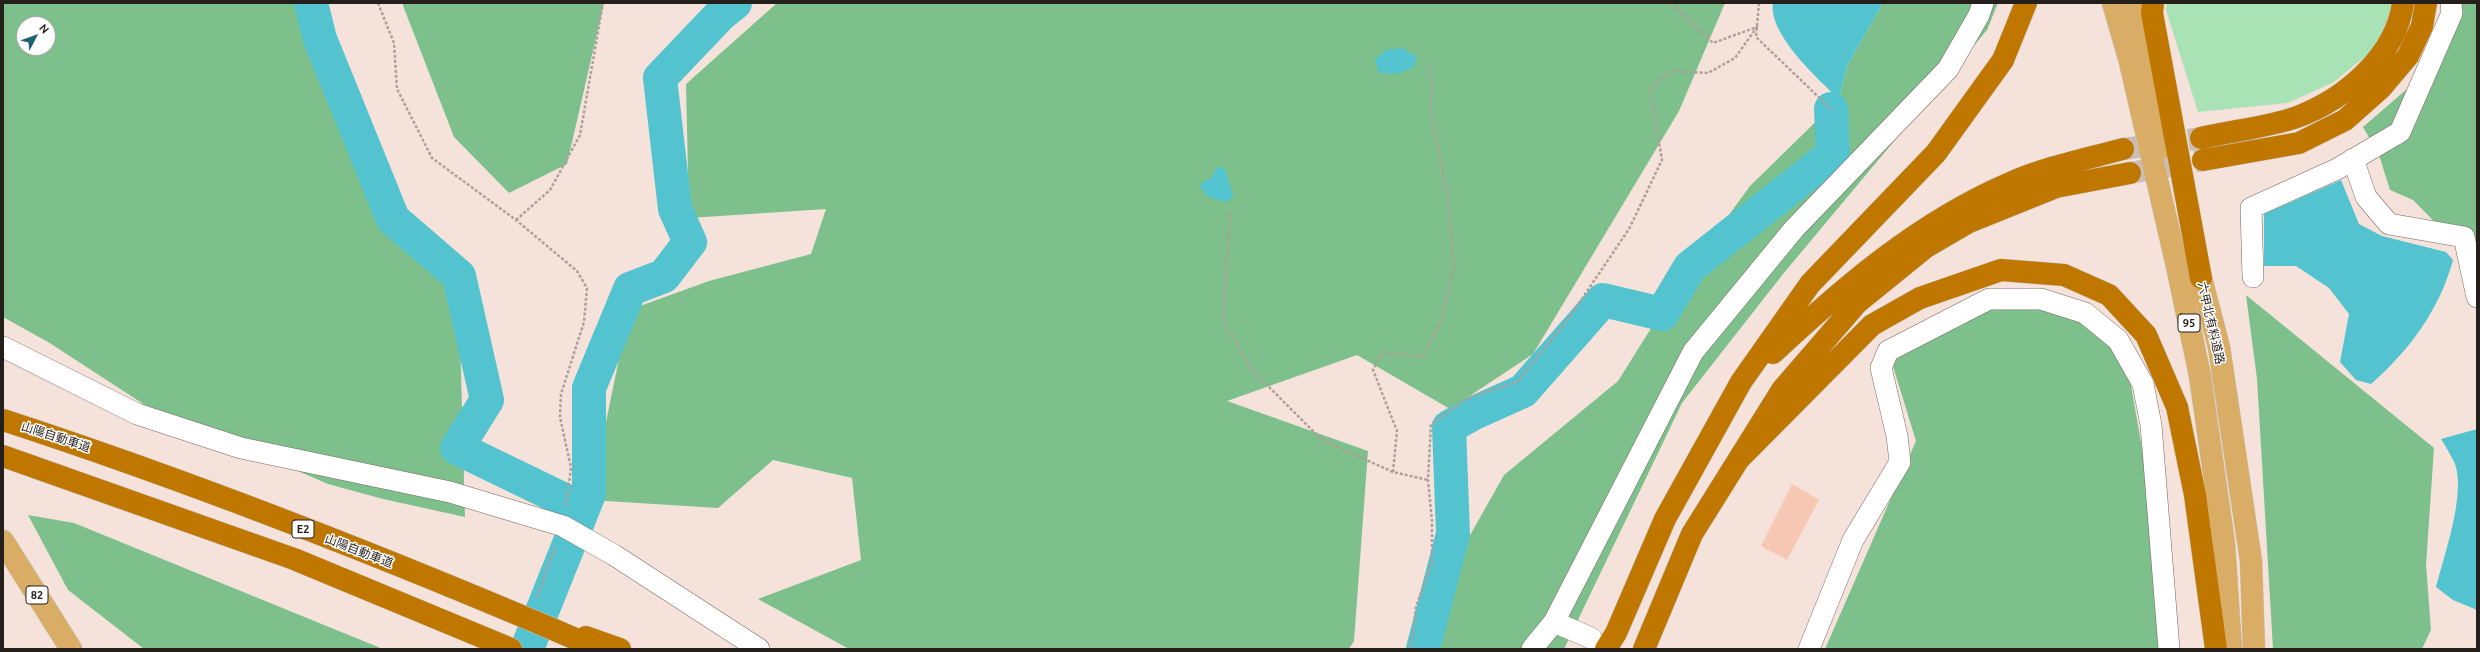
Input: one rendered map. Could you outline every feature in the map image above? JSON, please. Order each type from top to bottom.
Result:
[{"type":"highway","points":[[1606,642],[1665,519],[1741,382],[1810,284],[1936,153],[2003,60],[2026,3]]},
{"type":"highway","points":[[2153,3],[2152,14],[2201,278]]},
{"type":"highway","points":[[2201,138],[2297,117],[2336,97],[2365,74],[2392,38],[2403,3]]},
{"type":"highway","points":[[2204,160],[2299,143],[2345,120],[2381,88],[2408,56],[2422,26],[2426,3]]},
{"type":"highway","points":[[1741,382],[1826,303],[1909,238],[1956,210],[2011,183],[2123,149]]},
{"type":"highway","points":[[1644,649],[1692,534],[1782,390],[1858,303],[1926,247],[1969,222],[2056,187],[2130,173]]},
{"type":"highway","points":[[1740,458],[1872,326],[1920,298],[2001,270],[2064,275],[2109,295],[2146,335],[2177,407],[2195,495],[2216,649]]},
{"type":"highway","name":"山陽自動車道","points":[[3,420],[90,448],[478,597],[599,649]]},
{"type":"highway","points":[[3,456],[294,560],[511,649]]},
{"type":"highway","points":[[478,597],[620,649]]},
{"type":"main road","name":"六甲北有料道路","points":[[2113,3],[2130,62],[2178,271],[2200,376],[2224,543],[2231,649]]},
{"type":"main road","name":"六甲北有料道路","points":[[2133,3],[2219,347],[2251,561],[2254,649]]},
{"type":"main road","name":"82","points":[[7,554],[71,649]]},
{"type":"street","points":[[1532,649],[1554,622],[1693,352],[1794,228],[1948,69],[1979,15],[1983,3]]},
{"type":"street","points":[[2253,277],[2251,208],[2353,159],[2400,132],[2452,13],[2451,3]]},
{"type":"street","points":[[2353,159],[2366,197],[2389,224],[2464,237],[2477,297]]},
{"type":"street","points":[[1809,649],[1853,540],[1900,462],[1897,436],[1881,368],[1888,351],[1990,299],[2041,299],[2084,313],[2118,340],[2143,384],[2152,425],[2169,649]]},
{"type":"street","points":[[3,347],[137,414],[241,448],[450,492],[563,526],[614,554],[760,649]]},
{"type":"street","points":[[1554,622],[1606,642]]},
{"type":"path","points":[[378,3],[394,43],[397,89],[432,158],[516,220],[577,271],[587,288],[584,322],[561,394],[560,417],[571,468],[563,526],[537,597]]},
{"type":"path","points":[[516,220],[550,190],[580,135],[602,3]]},
{"type":"path","points":[[1671,3],[1713,42],[1757,27]]},
{"type":"path","points":[[1759,3],[1756,36],[1831,109]]},
{"type":"path","points":[[1411,649],[1416,607],[1432,562],[1432,521],[1428,480],[1431,424],[1468,398],[1517,382],[1569,318],[1629,229],[1662,160],[1650,88],[1671,71],[1708,73],[1735,58],[1757,27]]},
{"type":"path","points":[[1393,472],[1397,431],[1373,370],[1382,352],[1422,357],[1441,321],[1454,266],[1448,198],[1430,108],[1432,87],[1429,63]]},
{"type":"path","points":[[1230,212],[1223,320],[1251,370],[1322,440],[1393,472],[1428,480]]},
{"type":"green space","points":[[3,3],[299,3],[383,185],[458,262],[465,517],[383,499],[328,484],[145,405],[48,342],[3,317]]},
{"type":"green space","points":[[402,3],[604,3],[567,164],[509,193],[454,137]]},
{"type":"green space","points":[[777,3],[1725,3],[1679,111],[1533,354],[1450,409],[1357,355],[1227,401],[1368,451],[1354,641],[1349,649],[849,649],[758,599],[861,560],[852,478],[773,460],[718,508],[590,500],[629,310],[709,281],[811,254],[826,209],[689,218],[686,84]]},
{"type":"green space","points":[[1883,3],[1998,3],[1987,30],[1783,274],[1682,403],[1564,649],[1412,649],[1429,608],[1504,475],[1618,381],[1680,282],[1750,186],[1839,99],[1847,66]]},
{"type":"green space","points":[[2167,3],[2395,3],[2395,9],[2374,49],[2334,82],[2288,103],[2198,112],[2166,10]]},
{"type":"green space","points":[[2450,3],[2477,3],[2477,265],[2413,200],[2390,190],[2379,155],[2363,127],[2407,89]]},
{"type":"green space","points":[[2246,295],[2434,448],[2426,565],[2431,630],[2422,649],[2273,649],[2257,379]]},
{"type":"green space","points":[[2011,298],[2092,318],[2128,368],[2177,649],[1825,649],[1916,441],[1892,363],[1956,309]]},
{"type":"green space","points":[[28,515],[74,523],[383,649],[144,649],[68,590]]},
{"type":"water","points":[[1773,3],[1883,3],[1847,66],[1839,99],[1819,80],[1786,42],[1778,28],[1774,15]]},
{"type":"water","points":[[1402,48],[1417,57],[1414,67],[1398,74],[1379,73],[1375,60],[1386,50]]},
{"type":"water","points":[[1217,167],[1225,169],[1233,195],[1228,202],[1211,198],[1204,192],[1200,184],[1212,177]]},
{"type":"water","points":[[2341,180],[2359,224],[2382,236],[2446,252],[2453,260],[2440,295],[2421,328],[2398,358],[2371,384],[2356,380],[2340,362],[2349,314],[2329,288],[2296,266],[2264,266],[2264,214]]},
{"type":"water","points":[[2477,429],[2477,610],[2453,600],[2436,587],[2453,525],[2458,492],[2458,477],[2455,464],[2441,439]]},
{"type":"building","points":[[1792,484],[1819,500],[1787,560],[1761,546]]},
{"type":"waterway","points":[[311,3],[320,39],[393,219],[459,276],[487,400],[457,448],[583,509]]},
{"type":"waterway","points":[[527,649],[589,494],[589,388],[630,289],[664,276],[690,242],[675,209],[660,78],[720,15],[735,3]]},
{"type":"waterway","points":[[1423,649],[1453,534],[1449,427],[1474,413],[1523,391],[1603,300],[1662,314],[1690,267],[1833,154],[1831,109]]},
{"type":"tunnel","points":[[2123,149],[2201,138]]},
{"type":"tunnel","points":[[2130,173],[2203,160]]}]
